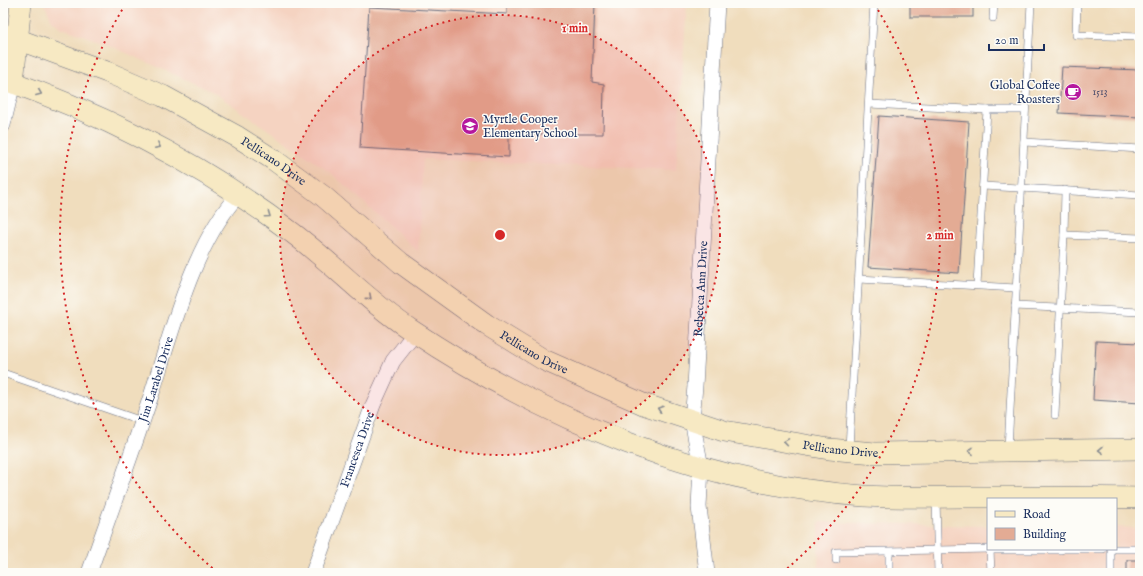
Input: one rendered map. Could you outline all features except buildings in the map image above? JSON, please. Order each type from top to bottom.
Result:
[{"type":"main road","points":[[21,3],[10,36],[8,81],[88,113],[180,158],[239,194],[291,231],[382,309],[415,333],[476,371],[540,405],[650,452],[746,479],[807,489],[863,496],[1140,498]]},
{"type":"main road","name":"Pellicano Drive","points":[[10,36],[107,72],[163,96],[238,137],[274,160],[323,196],[401,263],[487,325],[544,360],[642,404],[724,431],[760,438],[875,453],[1140,449]]},
{"type":"street","name":"Rebecca Ann Drive","points":[[707,573],[699,507],[700,467],[692,420],[717,3]]},
{"type":"street","points":[[3,125],[8,81]]},
{"type":"street","name":"Jim Larabel Drive","points":[[88,573],[142,421],[185,293],[207,243],[231,203],[239,194]]},
{"type":"street","name":"Francesca Drive","points":[[313,573],[373,405],[393,361],[415,333]]},
{"type":"lane","points":[[849,450],[874,3]]},
{"type":"lane","points":[[994,3],[994,18]]},
{"type":"lane","points":[[1008,451],[1031,3]]},
{"type":"lane","points":[[1077,3],[1076,35],[1140,36]]},
{"type":"lane","points":[[869,104],[987,110],[1025,110]]},
{"type":"lane","points":[[977,285],[987,110]]},
{"type":"lane","points":[[1024,142],[1140,149]]},
{"type":"lane","points":[[983,186],[1140,195]]},
{"type":"lane","points":[[1054,415],[1065,190]]},
{"type":"lane","points":[[1064,235],[1140,238]]},
{"type":"lane","points":[[859,279],[1016,288]]},
{"type":"lane","points":[[1016,306],[1140,312]]},
{"type":"lane","points":[[3,373],[142,421]]},
{"type":"lane","points":[[936,497],[938,573]]},
{"type":"lane","points":[[836,560],[836,552],[987,549]]},
{"type":"lane","points":[[1117,549],[1140,549]]},
{"type":"lane","points":[[990,550],[991,573]]},
{"type":"lane","points":[[1111,550],[1111,573]]},
{"type":"lane","points":[[889,552],[889,573]]},
{"type":"shaded area","name":"Myrtle Cooper Elementary School","points":[[44,3],[687,3],[676,170],[423,159],[418,251],[331,173],[213,92],[102,42],[62,28],[52,21]]},
{"type":"shaded area","points":[[819,522],[987,526],[987,550],[1117,550],[1117,527],[1140,528],[1140,573],[818,573]]},
{"type":"place","name":"Global Coffee Roasters","points":[[1073,92]]},
{"type":"place","name":"Myrtle Cooper Elementary School","points":[[470,126]]}]
